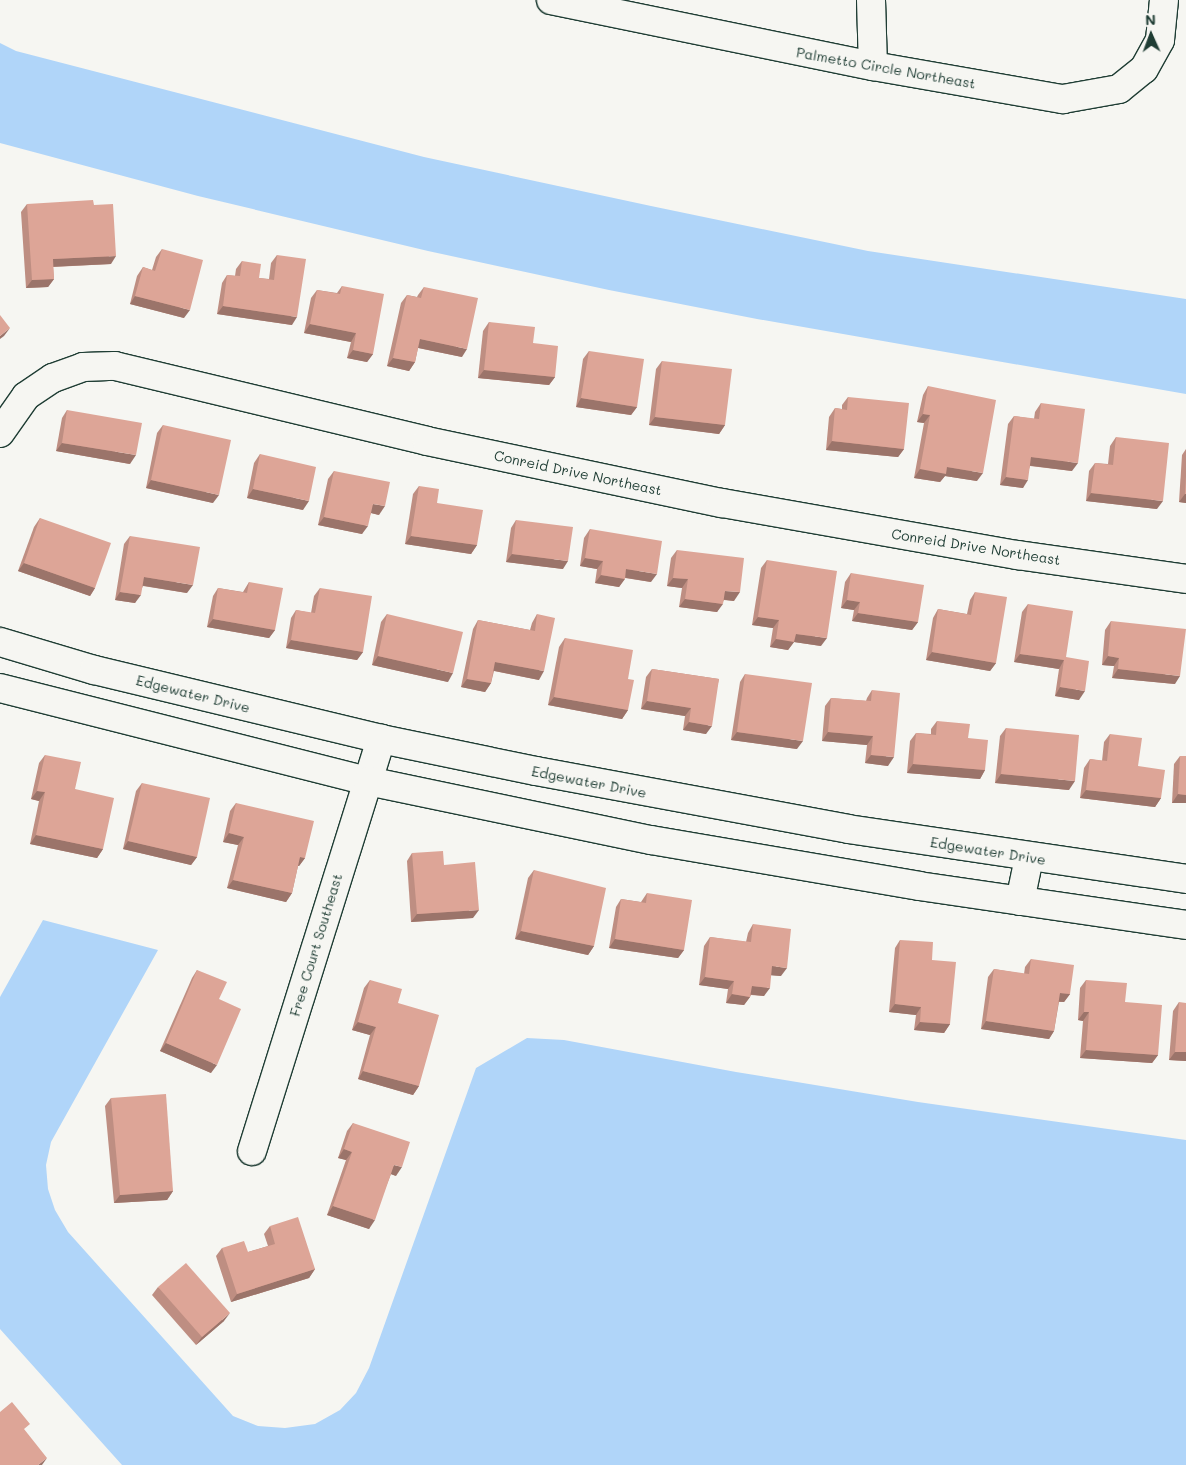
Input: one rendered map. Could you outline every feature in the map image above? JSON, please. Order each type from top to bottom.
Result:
[{"type":"street","name":"Palmetto Circle Northeast","points":[[551,0],[873,66],[1063,99],[1119,89],[1144,69],[1160,40],[1164,0]]},
{"type":"street","points":[[871,0],[873,66]]},
{"type":"street","name":"Conreid Drive Northeast","points":[[0,433],[26,396],[53,378],[83,367],[115,366],[427,441],[639,487],[870,530],[1186,579]]},
{"type":"street","name":"Edgewater Drive","points":[[0,642],[94,670],[381,739],[692,802],[1029,858],[1186,879]]},
{"type":"street","points":[[0,688],[368,781],[651,840],[1020,901],[1186,925]]},
{"type":"street","name":"Free Court Southeast","points":[[252,1151],[381,739]]},
{"type":"street","points":[[1020,901],[1029,858]]},
{"type":"water","points":[[0,43],[16,51],[424,157],[651,206],[868,251],[1186,299],[1186,394],[757,319],[609,290],[428,251],[198,196],[0,143]]},
{"type":"water","points":[[43,920],[158,950],[51,1142],[46,1165],[48,1189],[55,1210],[68,1232],[233,1416],[258,1426],[285,1428],[315,1424],[340,1410],[356,1393],[369,1368],[476,1068],[527,1038],[564,1040],[736,1072],[918,1102],[1186,1140],[1186,1465],[122,1465],[0,1329],[0,997]]},
{"type":"building","points":[[93,200],[94,205],[113,204],[116,256],[53,259],[54,279],[32,280],[27,204]]},
{"type":"building","points":[[162,249],[203,260],[190,310],[135,296],[143,267],[155,271]]},
{"type":"building","points":[[277,255],[306,259],[297,317],[223,306],[227,275],[240,276],[242,261],[261,264],[259,278],[274,280]]},
{"type":"building","points":[[342,286],[384,294],[373,354],[353,350],[356,333],[310,324],[317,290],[340,294]]},
{"type":"building","points":[[424,287],[478,298],[467,349],[420,339],[415,362],[393,358],[407,295],[421,298]]},
{"type":"building","points":[[0,315],[10,328],[0,336]]},
{"type":"building","points":[[489,322],[535,327],[533,343],[558,346],[555,377],[484,370]]},
{"type":"building","points":[[589,351],[644,359],[637,407],[581,398]]},
{"type":"building","points":[[662,361],[732,369],[725,425],[655,417]]},
{"type":"building","points":[[928,386],[996,400],[983,473],[947,467],[946,474],[920,469],[930,415],[923,414]]},
{"type":"building","points":[[848,397],[909,403],[904,449],[832,441],[835,408],[847,410]]},
{"type":"building","points":[[1041,403],[1085,409],[1078,463],[1031,457],[1028,480],[1006,477],[1014,416],[1039,419]]},
{"type":"building","points":[[67,410],[142,423],[136,455],[62,443]]},
{"type":"building","points":[[163,425],[231,440],[219,495],[151,480]]},
{"type":"building","points":[[1116,437],[1169,443],[1163,501],[1091,493],[1095,463],[1113,465]]},
{"type":"building","points":[[260,454],[316,467],[309,501],[253,489]]},
{"type":"building","points":[[334,471],[390,482],[385,506],[373,504],[368,526],[324,517]]},
{"type":"building","points":[[419,486],[439,489],[437,503],[483,510],[477,545],[411,536]]},
{"type":"building","points":[[40,518],[111,543],[95,588],[24,563]]},
{"type":"building","points":[[516,520],[573,527],[568,561],[512,554]]},
{"type":"building","points":[[590,529],[662,541],[657,574],[626,569],[625,579],[601,575],[603,561],[585,558]]},
{"type":"building","points":[[130,536],[200,547],[193,585],[144,577],[141,595],[120,592]]},
{"type":"building","points":[[677,550],[744,558],[740,592],[725,591],[723,604],[685,599],[688,579],[673,578]]},
{"type":"building","points":[[767,560],[837,571],[827,638],[796,634],[794,642],[776,639],[779,620],[758,617]]},
{"type":"building","points":[[851,573],[924,585],[918,622],[858,613],[860,602],[847,600]]},
{"type":"building","points":[[249,582],[283,588],[275,630],[213,619],[218,588],[247,593]]},
{"type":"building","points":[[320,588],[372,596],[363,652],[291,640],[296,610],[315,613]]},
{"type":"building","points":[[975,592],[1007,597],[996,663],[932,652],[938,609],[971,615]]},
{"type":"building","points":[[1028,604],[1073,611],[1066,657],[1089,661],[1085,691],[1060,687],[1064,660],[1020,654]]},
{"type":"building","points":[[387,614],[463,632],[453,673],[378,656]]},
{"type":"building","points":[[537,614],[555,618],[544,671],[495,662],[491,683],[467,679],[478,620],[535,631]]},
{"type":"building","points":[[1111,621],[1186,629],[1180,676],[1118,669],[1119,658],[1108,656]]},
{"type":"building","points":[[565,638],[633,650],[628,679],[634,680],[628,710],[554,697]]},
{"type":"building","points":[[652,669],[719,679],[712,726],[689,722],[691,708],[647,701]]},
{"type":"building","points":[[745,674],[812,683],[803,741],[737,732]]},
{"type":"building","points":[[872,690],[900,693],[894,757],[871,755],[873,736],[828,732],[831,698],[871,701]]},
{"type":"building","points":[[937,721],[970,724],[968,738],[988,740],[985,770],[913,764],[916,733],[936,735]]},
{"type":"building","points":[[1006,728],[1079,735],[1075,781],[1001,774]]},
{"type":"building","points":[[1110,734],[1142,738],[1138,766],[1165,770],[1161,798],[1086,790],[1090,759],[1107,761]]},
{"type":"building","points":[[45,755],[81,762],[75,789],[114,798],[103,849],[36,835],[45,792],[37,791]]},
{"type":"building","points":[[1180,756],[1186,756],[1186,795],[1178,794]]},
{"type":"building","points":[[142,783],[210,798],[197,857],[128,841]]},
{"type":"building","points":[[236,803],[314,821],[305,858],[300,857],[292,893],[233,880],[244,837],[229,833]]},
{"type":"building","points":[[443,851],[444,865],[475,862],[479,910],[417,914],[412,853]]},
{"type":"building","points":[[534,870],[606,888],[594,946],[521,931]]},
{"type":"building","points":[[647,893],[692,900],[684,950],[615,939],[621,899],[646,903]]},
{"type":"building","points":[[753,924],[791,929],[787,968],[772,966],[770,988],[752,986],[750,997],[732,994],[734,981],[705,977],[710,937],[751,942]]},
{"type":"building","points":[[900,940],[933,942],[932,960],[956,962],[950,1024],[920,1022],[921,1007],[895,1004]]},
{"type":"building","points":[[1031,959],[1074,965],[1070,994],[1060,993],[1054,1031],[986,1021],[994,969],[1029,974]]},
{"type":"building","points":[[197,970],[227,982],[219,999],[241,1009],[217,1065],[166,1043]]},
{"type":"building","points":[[370,980],[402,989],[398,1003],[439,1015],[419,1086],[363,1071],[376,1027],[358,1022]]},
{"type":"building","points":[[1086,980],[1127,983],[1125,1002],[1162,1005],[1158,1055],[1086,1050],[1089,1012],[1084,1012]]},
{"type":"building","points":[[1179,1002],[1186,1003],[1186,1052],[1175,1052]]},
{"type":"building","points":[[166,1094],[173,1191],[120,1195],[111,1098]]},
{"type":"building","points":[[353,1123],[410,1142],[402,1167],[394,1165],[375,1220],[333,1206],[352,1152],[344,1149]]},
{"type":"building","points":[[298,1217],[315,1269],[237,1294],[222,1248],[244,1241],[248,1252],[275,1244],[270,1226]]},
{"type":"building","points":[[186,1263],[230,1313],[202,1337],[158,1287]]},
{"type":"building","points":[[12,1402],[30,1424],[24,1429],[47,1458],[38,1465],[0,1465],[0,1412]]}]
